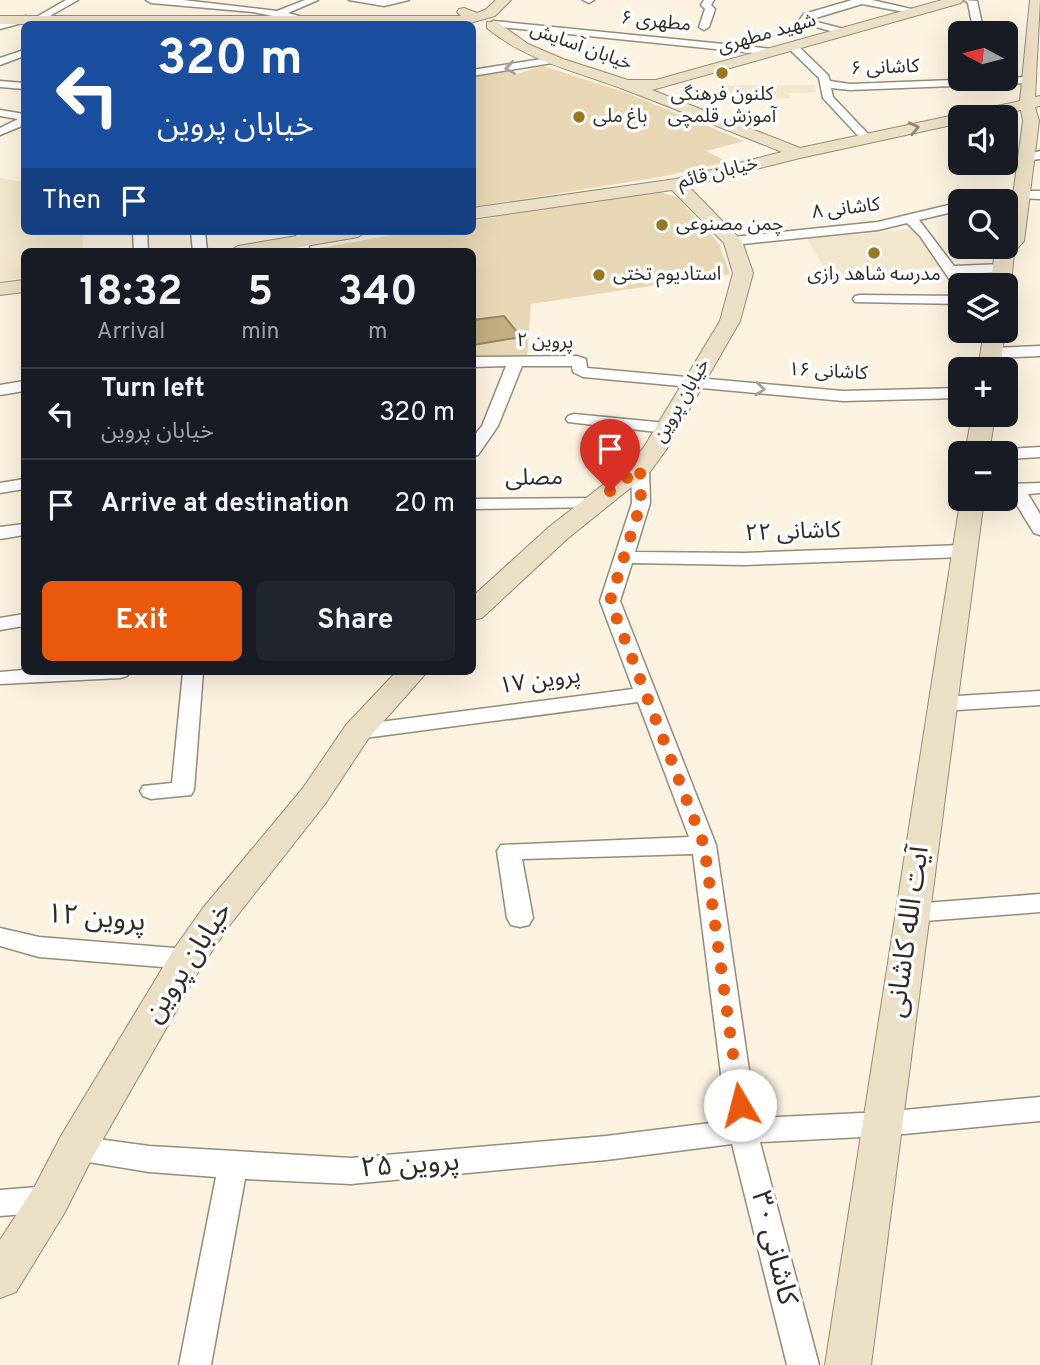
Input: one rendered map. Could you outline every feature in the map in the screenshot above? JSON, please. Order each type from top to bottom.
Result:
[{"type":"street","points":[[45,0],[71,1]]},
{"type":"street","points":[[151,0],[253,9],[312,20]]},
{"type":"street","points":[[159,1],[165,0]]},
{"type":"street","points":[[278,14],[313,0]]},
{"type":"street","points":[[354,0],[384,3],[404,0]]},
{"type":"street","points":[[473,21],[490,13],[504,0]]},
{"type":"street","points":[[476,24],[493,23],[514,0]]},
{"type":"street","points":[[705,45],[709,32],[710,9],[706,5],[709,0]]},
{"type":"street","points":[[845,32],[803,22],[807,16],[859,0],[915,11]]},
{"type":"street","points":[[895,7],[904,0]]},
{"type":"street","name":"شهید مطهری","points":[[632,87],[657,85],[956,0]]},
{"type":"street","points":[[971,0],[976,21]]},
{"type":"street","points":[[1019,199],[1032,156],[1033,103],[1029,80],[1037,0]]},
{"type":"street","points":[[23,21],[71,1]]},
{"type":"street","points":[[357,21],[384,3]]},
{"type":"street","name":"خیابان آسایش","points":[[453,6],[464,21]]},
{"type":"street","points":[[0,20],[113,21]]},
{"type":"street","points":[[0,26],[21,21]]},
{"type":"street","points":[[262,21],[417,21]]},
{"type":"street","name":"خیابان آسایش","points":[[493,23],[503,35],[553,60],[632,87],[799,153]]},
{"type":"street","name":"مطهری ۶","points":[[493,23],[773,52]]},
{"type":"street","name":"خیابان آسایش","points":[[476,29],[548,61],[632,87]]},
{"type":"street","points":[[793,47],[824,77],[828,98],[866,138]]},
{"type":"street","points":[[0,62],[21,54]]},
{"type":"street","points":[[476,72],[548,61]]},
{"type":"street","name":"کاشانی ۶","points":[[826,84],[850,87],[1029,80]]},
{"type":"street","points":[[0,84],[21,86]]},
{"type":"street","name":"خیابان آسایش","points":[[657,85],[672,103]]},
{"type":"street","points":[[1033,103],[1018,120],[1018,222],[1040,224]]},
{"type":"street","points":[[0,113],[21,118]]},
{"type":"street","points":[[0,132],[21,121]]},
{"type":"street","name":"خیابان قائم","points":[[476,213],[676,184],[799,153],[948,121]]},
{"type":"street","points":[[754,135],[771,151],[771,157],[764,162]]},
{"type":"street","name":"خیابان پروین","points":[[476,608],[595,503],[640,468],[730,321],[743,273],[733,241],[676,184]]},
{"type":"street","name":"کاشانی ۸","points":[[733,241],[878,226],[948,209]]},
{"type":"street","points":[[910,218],[953,273]]},
{"type":"street","points":[[257,248],[323,235]]},
{"type":"street","points":[[951,270],[1004,262]]},
{"type":"street","points":[[0,289],[21,286]]},
{"type":"street","points":[[860,299],[948,300]]},
{"type":"street","points":[[1010,357],[1040,351]]},
{"type":"street","points":[[476,445],[492,422],[516,361]]},
{"type":"street","name":"پروین ۲","points":[[476,362],[579,361],[579,369],[583,372],[692,383]]},
{"type":"street","name":"کاشانی ۱۶","points":[[692,383],[843,396],[948,393]]},
{"type":"street","points":[[2,387],[21,386]]},
{"type":"street","points":[[573,419],[666,428]]},
{"type":"street","points":[[476,420],[492,422]]},
{"type":"street","points":[[1018,453],[1040,452]]},
{"type":"street","name":"کاشانی ۳۰","points":[[640,468],[641,503],[610,601],[704,845],[743,1131],[803,1365]]},
{"type":"street","points":[[2,485],[21,484]]},
{"type":"street","points":[[1018,489],[1040,488]]},
{"type":"street","points":[[1018,498],[1040,528]]},
{"type":"street","name":"مصلی","points":[[476,504],[595,503]]},
{"type":"street","name":"آیت الله کاشانی","points":[[848,1365],[969,511]]},
{"type":"street","points":[[0,533],[21,530]]},
{"type":"street","name":"کاشانی ۲۲","points":[[624,557],[744,559],[963,551]]},
{"type":"street","points":[[0,624],[21,620]]},
{"type":"street","points":[[0,678],[73,675]]},
{"type":"street","points":[[151,791],[183,790],[192,675]]},
{"type":"street","name":"خیابان پروین","points":[[0,1278],[50,1199],[76,1148],[187,958],[216,917],[314,796],[358,732],[409,675]]},
{"type":"street","name":"پروین ۱۷","points":[[358,732],[645,694]]},
{"type":"street","points":[[942,704],[1040,698]]},
{"type":"street","points":[[520,918],[509,851],[704,845]]},
{"type":"street","points":[[912,913],[1040,903]]},
{"type":"street","name":"پروین ۱۲","points":[[0,937],[38,947],[187,958]]},
{"type":"street","name":"پروین ۲۵","points":[[76,1148],[149,1159],[351,1171],[606,1148],[743,1131],[883,1124],[1040,1110]]},
{"type":"street","points":[[195,1365],[233,1166]]},
{"type":"street","points":[[0,1203],[50,1199]]},
{"type":"shaded area","name":"باغ ملی","points":[[543,66],[627,93],[744,141],[706,151],[728,162],[660,177],[476,207],[476,75],[504,70],[513,75]]},
{"type":"shaded area","points":[[722,85],[815,85],[816,92],[789,93],[790,98],[723,100]]},
{"type":"shaded area","points":[[0,178],[21,182],[21,235],[84,235],[82,248],[21,248],[21,278],[0,281]]},
{"type":"shaded area","name":"استادیوم تختی","points":[[652,190],[677,197],[719,244],[730,274],[531,304],[527,360],[476,360],[476,248],[320,248],[393,235],[476,235],[476,220]]},
{"type":"shaded area","name":"مدرسه شاهد رازی","points":[[915,229],[942,267],[829,275],[807,239]]},
{"type":"shaded area","points":[[504,316],[521,337],[476,344],[476,320]]},
{"type":"place","name":"کلنون فرهنگی آموزش قلمچی","points":[[722,73]]},
{"type":"place","name":"باغ ملی","points":[[579,117]]},
{"type":"place","name":"چمن مصنوعی","points":[[662,225]]},
{"type":"place","name":"مدرسه شاهد رازی","points":[[874,253]]},
{"type":"place","name":"استادیوم تختی","points":[[599,275]]},
{"type":"route","points":[[610,491],[640,468],[641,503],[610,601],[704,845],[740,1105]]}]
